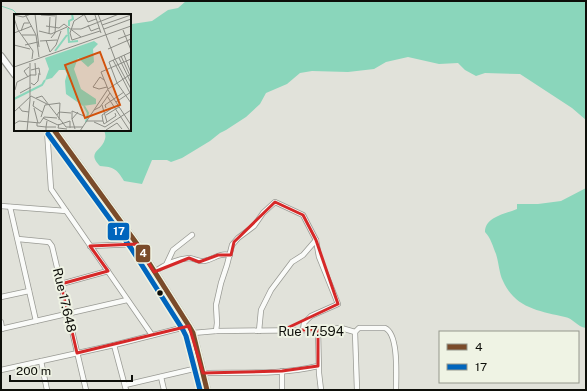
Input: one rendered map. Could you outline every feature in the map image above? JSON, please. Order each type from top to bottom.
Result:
[{"type":"street","points":[[1,56],[14,74]]},
{"type":"street","points":[[47,131],[51,188],[66,212],[152,335]]},
{"type":"street","points":[[55,131],[137,244],[189,326],[193,333],[207,390]]},
{"type":"street","points":[[216,331],[218,323],[216,306],[221,283],[234,242],[254,226],[262,213],[274,202],[303,215],[316,240],[319,257],[338,304],[311,316],[304,324],[303,330]]},
{"type":"street","points":[[1,206],[66,212]]},
{"type":"street","points":[[10,207],[36,321]]},
{"type":"street","points":[[166,265],[173,250],[192,236]]},
{"type":"street","name":"Rue 17.648","points":[[18,239],[51,243],[86,390]]},
{"type":"street","points":[[259,331],[261,310],[271,290],[292,262],[303,255],[316,240]]},
{"type":"street","points":[[90,246],[137,244]]},
{"type":"street","points":[[154,272],[166,265],[189,258],[203,262],[218,255],[230,255]]},
{"type":"street","points":[[61,284],[108,271]]},
{"type":"street","points":[[1,297],[29,291]]},
{"type":"street","points":[[1,322],[2,329],[128,300]]},
{"type":"street","points":[[1,370],[114,345],[189,326]]},
{"type":"street","name":"Rue 17.594","points":[[193,333],[216,331],[318,330],[341,328],[355,332],[359,328],[385,328],[392,337],[395,350],[396,390]]},
{"type":"street","points":[[318,330],[318,366],[321,390]]},
{"type":"street","points":[[355,332],[357,390]]},
{"type":"street","points":[[114,345],[125,387],[161,377],[202,370],[282,371],[318,366]]},
{"type":"street","points":[[41,361],[47,390]]},
{"type":"street","points":[[304,369],[319,373]]},
{"type":"street","points":[[282,371],[282,390]]},
{"type":"street","points":[[161,377],[164,390]]},
{"type":"highlighted area","points":[[275,202],[303,215],[316,240],[338,304],[283,330],[318,330],[318,366],[282,371],[203,373],[189,326],[77,353],[61,284],[108,271],[90,246],[137,244],[154,272],[189,258],[199,262],[218,255],[231,255],[234,242]]},
{"type":"shaded area","points":[[186,1],[586,1],[586,120],[572,108],[520,74],[485,73],[476,76],[465,70],[458,63],[439,64],[408,57],[386,62],[374,69],[348,72],[312,71],[300,73],[287,84],[266,93],[260,104],[246,117],[182,158],[171,162],[167,160],[152,160],[142,184],[124,181],[115,169],[100,166],[94,158],[96,152],[105,139],[104,131],[131,131],[131,25],[152,21],[168,10],[178,8]]},
{"type":"shaded area","points":[[586,188],[586,328],[568,318],[529,307],[514,297],[503,281],[496,254],[485,232],[488,223],[492,219],[517,209],[517,204],[538,204],[561,201]]},
{"type":"waterway","points":[[1,6],[13,10],[17,14]]},
{"type":"transit line","name":"4","points":[[55,131],[137,244],[189,326],[193,333],[207,390]]},
{"type":"transit line","name":"17","points":[[48,134],[131,248],[183,330],[186,336],[200,390]]}]
